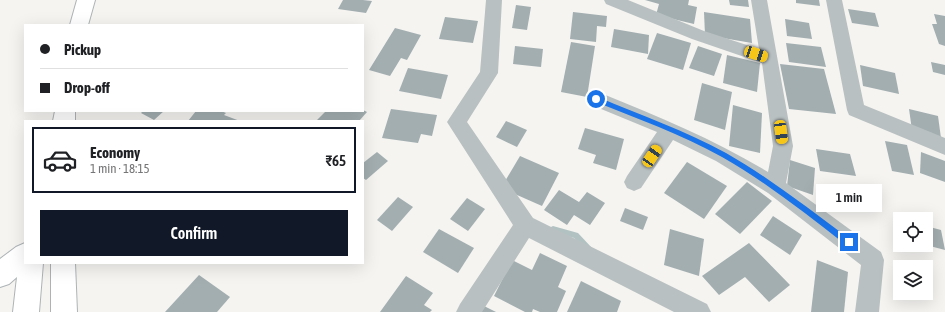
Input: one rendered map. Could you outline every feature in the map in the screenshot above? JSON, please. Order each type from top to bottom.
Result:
[{"type":"highway","points":[[79,24],[86,0]]},
{"type":"highway","points":[[0,275],[24,256]]},
{"type":"highway","points":[[26,312],[31,264]]},
{"type":"highway","points":[[63,264],[64,312]]},
{"type":"street","points":[[494,0],[488,73],[457,122],[525,225],[699,312]]},
{"type":"street","points":[[612,0],[698,35],[770,59]]},
{"type":"street","points":[[759,0],[770,59],[783,146],[775,187]]},
{"type":"street","points":[[834,0],[856,110],[945,147]]},
{"type":"street","points":[[596,99],[670,130],[723,155],[775,187],[873,260],[867,312]]},
{"type":"street","points":[[634,182],[670,130]]},
{"type":"street","points":[[468,312],[525,225]]},
{"type":"building","points":[[343,0],[372,1],[366,13],[338,9]]},
{"type":"building","points":[[645,0],[689,0],[688,5],[697,7],[694,24],[656,15],[659,4]]},
{"type":"building","points":[[729,0],[748,0],[749,7],[730,5]]},
{"type":"building","points":[[796,0],[819,0],[820,6],[796,3]]},
{"type":"building","points":[[516,5],[531,7],[527,30],[512,28]]},
{"type":"building","points":[[848,9],[875,13],[879,27],[852,23]]},
{"type":"building","points":[[573,12],[607,16],[606,27],[597,26],[596,42],[570,39]]},
{"type":"building","points":[[704,12],[750,19],[752,43],[705,35]]},
{"type":"building","points":[[934,14],[945,16],[945,46],[939,44],[932,24],[937,24]]},
{"type":"building","points":[[445,17],[478,21],[473,43],[439,39]]},
{"type":"building","points":[[785,19],[809,23],[812,39],[787,36]]},
{"type":"building","points":[[395,28],[421,35],[407,60],[401,58],[390,76],[369,70]]},
{"type":"building","points":[[614,29],[649,35],[648,54],[611,47]]},
{"type":"building","points":[[657,33],[691,43],[683,70],[647,59]]},
{"type":"building","points":[[571,42],[595,46],[587,97],[561,92]]},
{"type":"building","points":[[786,43],[821,47],[826,67],[789,62]]},
{"type":"building","points":[[515,46],[543,49],[541,67],[513,64]]},
{"type":"building","points":[[698,46],[722,54],[714,76],[689,68]]},
{"type":"building","points":[[727,55],[760,63],[757,92],[723,83]]},
{"type":"building","points":[[931,62],[945,65],[945,75],[933,72]]},
{"type":"building","points":[[780,64],[824,69],[836,114],[789,109]]},
{"type":"building","points":[[860,65],[895,73],[899,94],[863,86]]},
{"type":"building","points":[[408,68],[448,75],[441,99],[399,91]]},
{"type":"building","points":[[702,83],[732,92],[725,130],[694,120]]},
{"type":"building","points":[[733,105],[762,113],[760,153],[729,146]]},
{"type":"building","points":[[391,109],[437,115],[432,136],[421,134],[418,143],[382,138]]},
{"type":"building","points":[[909,109],[938,116],[941,138],[912,130]]},
{"type":"building","points":[[364,110],[367,112],[360,120],[317,120],[325,112],[364,112]]},
{"type":"building","points":[[142,112],[163,112],[154,120],[141,113]]},
{"type":"building","points":[[195,112],[224,112],[226,113],[224,115],[237,120],[189,120]]},
{"type":"building","points":[[506,121],[527,130],[517,147],[496,137]]},
{"type":"building","points":[[585,128],[624,139],[616,170],[593,163],[596,155],[578,149]]},
{"type":"building","points":[[885,141],[907,145],[914,175],[892,171]]},
{"type":"building","points":[[816,149],[850,154],[856,176],[820,171]]},
{"type":"building","points":[[377,152],[388,161],[366,180],[364,179],[364,162]]},
{"type":"building","points":[[921,152],[945,161],[945,182],[920,173]]},
{"type":"building","points":[[520,156],[559,173],[542,206],[501,188]]},
{"type":"building","points":[[790,160],[815,168],[813,195],[787,186]]},
{"type":"building","points":[[687,162],[727,186],[704,219],[664,193]]},
{"type":"building","points":[[747,182],[772,201],[740,234],[715,214]]},
{"type":"building","points":[[559,190],[579,202],[587,192],[605,203],[590,225],[574,215],[567,225],[544,210]]},
{"type":"building","points":[[398,197],[413,207],[392,231],[377,220]]},
{"type":"building","points":[[467,198],[485,209],[468,231],[450,219]]},
{"type":"building","points":[[625,208],[648,217],[643,230],[620,221]]},
{"type":"building","points":[[773,216],[802,235],[790,255],[760,235]]},
{"type":"building","points":[[933,228],[941,230],[945,250],[933,247]]},
{"type":"building","points":[[439,229],[474,248],[458,273],[423,252]]},
{"type":"building","points":[[670,229],[704,239],[699,276],[664,265]]},
{"type":"building","points":[[749,243],[790,285],[769,302],[745,277],[719,295],[702,276]]},
{"type":"building","points":[[540,253],[567,266],[558,287],[566,291],[557,312],[540,312],[533,309],[532,312],[525,312],[494,296],[512,260],[532,270]]},
{"type":"building","points":[[817,260],[848,272],[844,312],[811,312]]},
{"type":"building","points":[[199,275],[230,297],[217,312],[165,312]]},
{"type":"building","points":[[406,276],[433,293],[424,305],[432,310],[430,312],[380,312]]},
{"type":"building","points":[[581,281],[621,301],[617,312],[567,312]]},
{"type":"building","points":[[484,306],[496,312],[481,312]]},
{"type":"waterway","points":[[553,229],[576,235],[590,250]]},
{"type":"route","points":[[596,99],[670,130],[723,155],[775,187],[849,242]]}]
